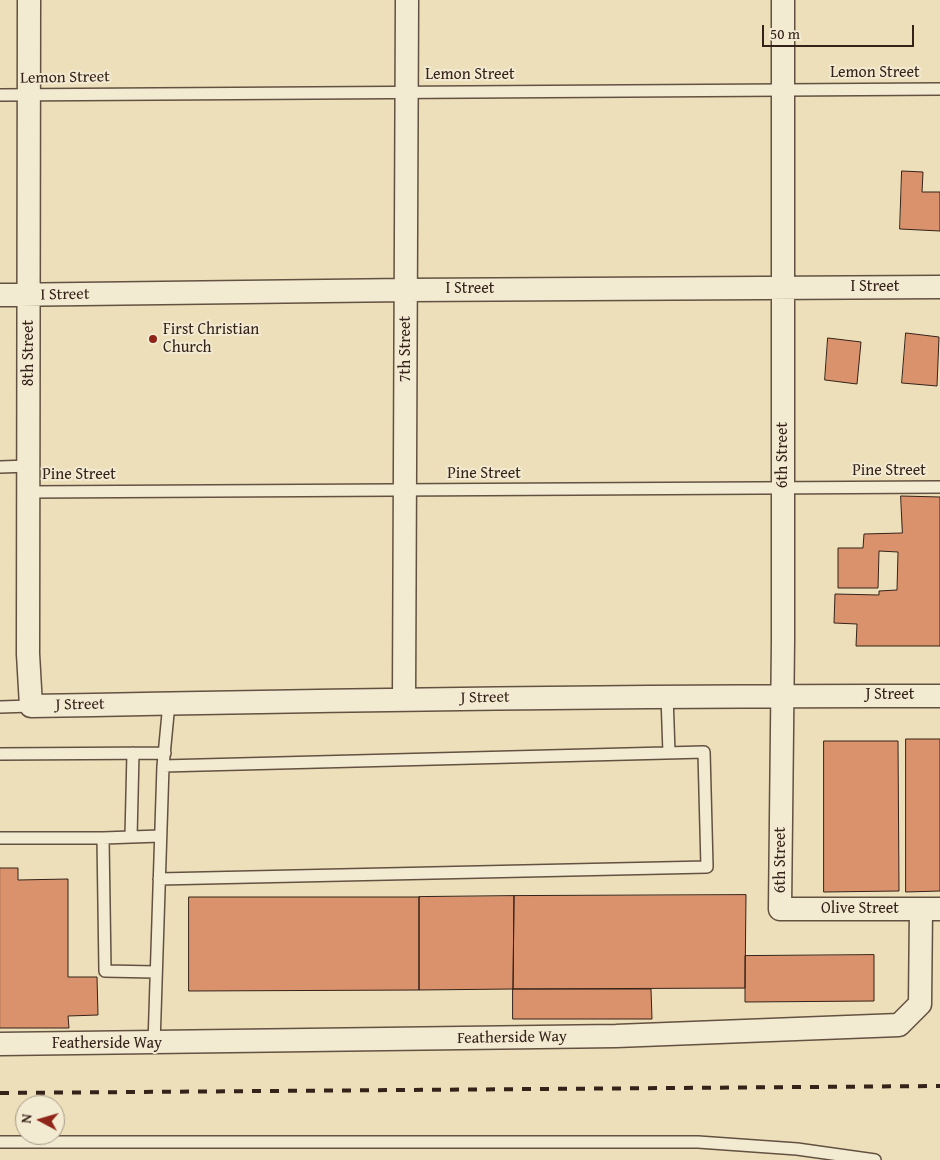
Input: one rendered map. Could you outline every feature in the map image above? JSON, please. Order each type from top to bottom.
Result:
[{"type":"street","name":"8th Street","points":[[29,0],[28,654],[31,706]]},
{"type":"street","name":"7th Street","points":[[404,699],[407,0]]},
{"type":"street","name":"6th Street","points":[[780,910],[783,488],[783,0]]},
{"type":"street","name":"I Street","points":[[0,295],[406,290],[940,287]]},
{"type":"street","name":"J Street","points":[[31,706],[667,696],[940,696]]},
{"type":"street","name":"Olive Street","points":[[780,910],[931,909]]},
{"type":"street","name":"Featherside Way","points":[[0,1044],[154,1044],[616,1036],[899,1025],[920,1004],[931,909]]},
{"type":"lane","name":"Lemon Street","points":[[0,95],[940,89]]},
{"type":"lane","points":[[0,468],[29,466]]},
{"type":"lane","name":"Pine Street","points":[[29,492],[940,487]]},
{"type":"lane","points":[[667,696],[669,753]]},
{"type":"lane","points":[[154,1044],[163,766],[169,703]]},
{"type":"lane","points":[[0,707],[31,706]]},
{"type":"lane","points":[[159,879],[707,867],[704,752],[163,766]]},
{"type":"lane","points":[[131,837],[133,753]]},
{"type":"lane","points":[[0,754],[165,753]]},
{"type":"lane","points":[[0,838],[160,836]]},
{"type":"lane","points":[[103,838],[105,971],[155,972]]},
{"type":"lane","points":[[0,1142],[698,1142],[797,1149],[875,1160]]},
{"type":"building","points":[[902,171],[923,172],[922,192],[940,192],[940,231],[900,229]]},
{"type":"building","points":[[906,333],[939,337],[937,386],[902,383]]},
{"type":"building","points":[[828,338],[861,342],[857,384],[825,380]]},
{"type":"building","points":[[901,496],[940,497],[940,646],[856,646],[857,624],[834,623],[835,594],[879,595],[879,591],[897,590],[898,552],[879,551],[878,588],[838,588],[838,548],[863,548],[864,534],[902,533]]},
{"type":"building","points":[[906,739],[940,739],[940,891],[906,892]]},
{"type":"building","points":[[824,741],[898,741],[899,891],[824,892]]},
{"type":"building","points":[[0,868],[18,868],[18,880],[68,879],[68,977],[97,977],[98,1015],[68,1016],[69,1028],[0,1028]]},
{"type":"building","points":[[746,895],[745,988],[513,989],[514,896]]},
{"type":"building","points":[[514,896],[513,989],[419,990],[419,897]]},
{"type":"building","points":[[189,897],[419,897],[419,990],[189,991]]},
{"type":"building","points":[[874,955],[874,1001],[745,1002],[745,956]]},
{"type":"building","points":[[513,989],[651,989],[652,1019],[513,1019]]},
{"type":"railway","points":[[0,1093],[940,1086]]},
{"type":"place","name":"First Christian Church","points":[[153,339]]}]
